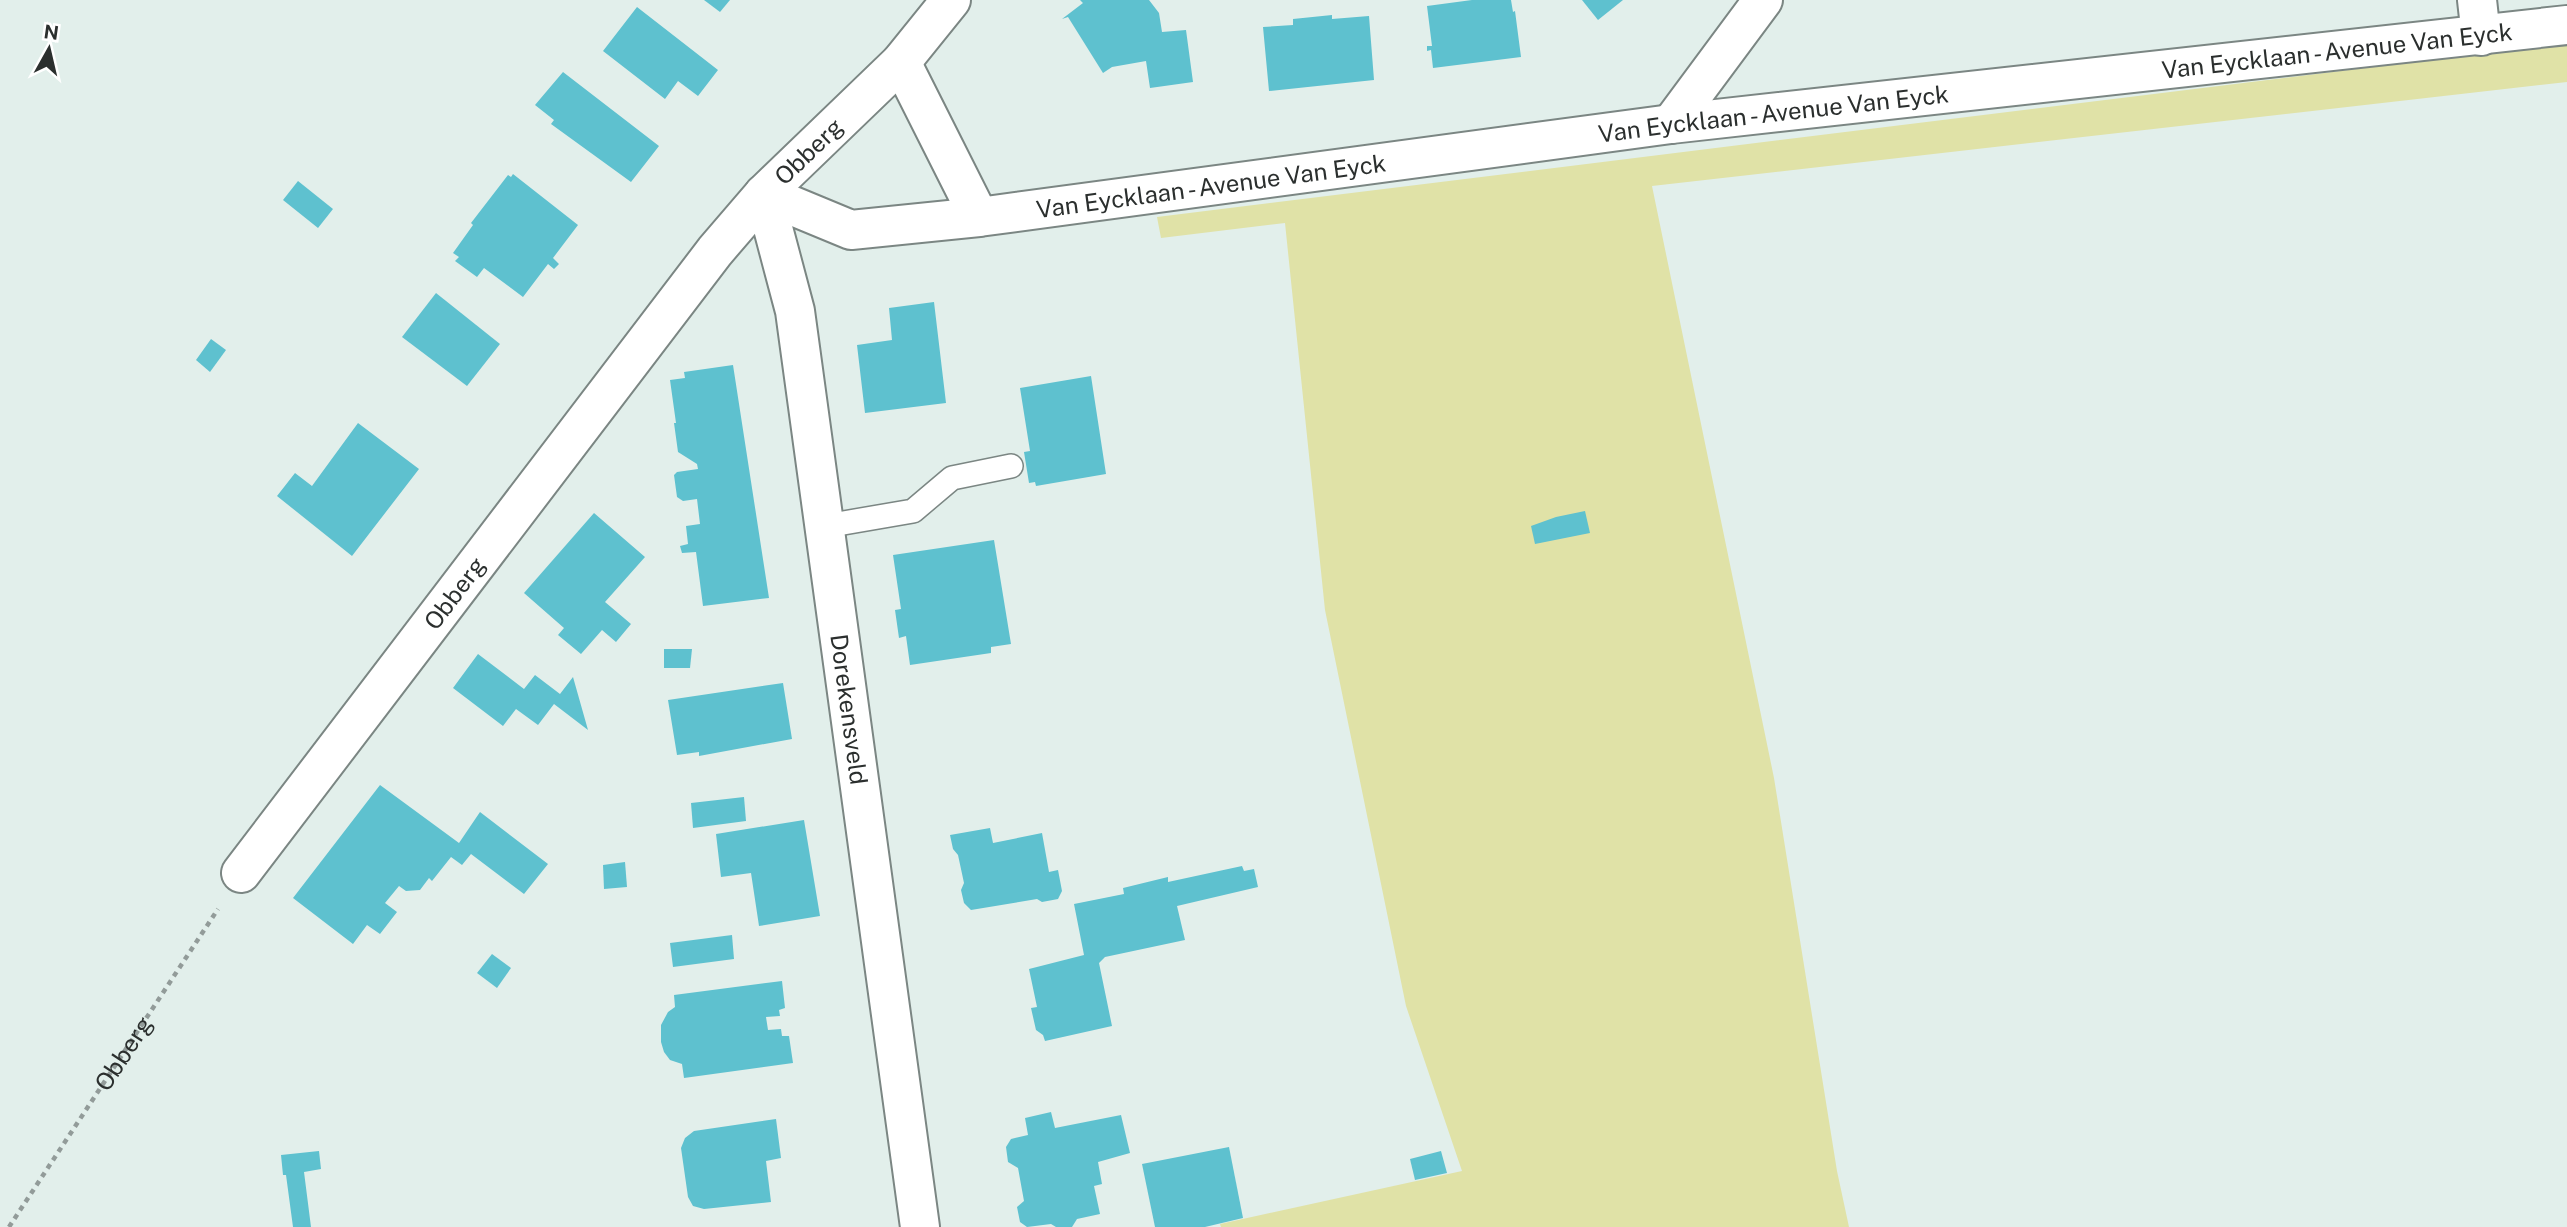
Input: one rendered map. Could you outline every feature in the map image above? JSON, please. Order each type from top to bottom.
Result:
[{"type":"street","name":"Obberg","points":[[241,873],[715,251],[764,194],[901,62],[951,0]]},
{"type":"street","points":[[1671,124],[1763,0]]},
{"type":"street","name":"Van Eycklaan - Avenue Van Eyck","points":[[764,194],[851,230],[979,217],[2479,18],[2567,25]]},
{"type":"street","points":[[901,62],[979,217]]},
{"type":"street","name":"Dorekensveld","points":[[764,194],[794,310],[826,526],[920,1227]]},
{"type":"lane","points":[[826,526],[914,511],[951,478],[1012,466]]},
{"type":"path","name":"Obberg","points":[[9,1227],[241,873]]},
{"type":"green space","points":[[2567,43],[2567,82],[1652,186],[1774,778],[1837,1171],[1849,1227],[1221,1227],[1220,1224],[1462,1171],[1406,1006],[1325,610],[1285,223],[1161,238],[1157,217]]},
{"type":"building","points":[[704,0],[730,0],[720,12]]},
{"type":"building","points":[[1080,0],[1149,0],[1159,13],[1162,32],[1186,30],[1193,82],[1150,88],[1146,61],[1112,67],[1103,73],[1068,17],[1062,19],[1083,3]]},
{"type":"building","points":[[1472,0],[1511,0],[1521,57],[1433,68],[1431,50],[1427,51],[1427,46],[1432,46],[1427,6]]},
{"type":"building","points":[[1582,0],[1623,0],[1598,20]]},
{"type":"building","points":[[637,7],[718,70],[698,96],[678,81],[665,99],[603,51]]},
{"type":"building","points":[[1332,15],[1332,19],[1369,16],[1374,80],[1269,91],[1263,27],[1293,25],[1293,19]]},
{"type":"building","points":[[563,72],[659,146],[631,182],[551,124],[554,120],[535,105]]},
{"type":"building","points":[[513,174],[578,225],[553,258],[559,264],[554,269],[548,264],[523,297],[484,268],[477,277],[455,261],[459,257],[453,253],[473,225],[471,223],[508,175],[511,177]]},
{"type":"building","points":[[298,181],[333,209],[318,228],[283,200]]},
{"type":"building","points":[[436,293],[500,344],[467,386],[402,337]]},
{"type":"building","points":[[934,302],[946,403],[865,413],[857,345],[892,340],[889,308]]},
{"type":"building","points":[[211,339],[226,350],[210,372],[196,360]]},
{"type":"building","points":[[733,365],[769,598],[703,606],[696,552],[682,553],[680,546],[688,544],[686,526],[700,524],[697,499],[683,501],[677,497],[674,475],[677,472],[698,469],[697,464],[678,452],[670,380],[685,378],[684,372]]},
{"type":"building","points":[[1091,376],[1106,474],[1036,486],[1035,482],[1029,483],[1024,452],[1030,451],[1020,388]]},
{"type":"building","points":[[358,423],[419,469],[352,556],[277,496],[295,473],[312,486]]},
{"type":"building","points":[[1585,511],[1590,533],[1535,544],[1531,526]]},
{"type":"building","points":[[594,513],[645,557],[605,602],[631,624],[616,642],[602,630],[581,654],[558,635],[564,628],[524,593]]},
{"type":"building","points":[[994,540],[1011,644],[991,647],[991,653],[910,665],[906,636],[899,638],[895,610],[901,609],[893,555]]},
{"type":"building","points":[[664,649],[692,649],[690,668],[664,668]]},
{"type":"building","points":[[478,654],[524,689],[535,675],[560,694],[573,677],[588,730],[554,704],[538,725],[516,709],[503,726],[453,688]]},
{"type":"building","points":[[783,683],[792,739],[699,756],[699,752],[677,755],[668,700]]},
{"type":"building","points":[[380,785],[459,843],[480,812],[548,864],[524,894],[471,854],[462,865],[451,857],[432,881],[429,878],[420,890],[406,891],[399,886],[385,903],[397,912],[380,934],[367,925],[353,944],[293,898]]},
{"type":"building","points":[[744,797],[746,821],[693,828],[691,803]]},
{"type":"building","points":[[804,820],[820,916],[759,926],[751,873],[721,877],[716,834]]},
{"type":"building","points":[[990,828],[993,843],[1042,833],[1049,872],[1058,870],[1062,891],[1058,899],[1042,902],[1037,899],[971,910],[964,903],[961,890],[964,883],[950,835]]},
{"type":"building","points":[[625,862],[627,887],[604,889],[603,865]]},
{"type":"building","points":[[1242,866],[1244,871],[1254,869],[1258,887],[1177,906],[1185,940],[1105,957],[1099,963],[1112,1026],[1045,1041],[1043,1035],[1036,1030],[1031,1008],[1037,1007],[1029,969],[1084,955],[1074,904],[1124,894],[1123,888],[1168,877],[1168,882]]},
{"type":"building","points":[[732,935],[734,959],[673,967],[670,943]]},
{"type":"building","points":[[492,954],[511,968],[497,988],[477,973]]},
{"type":"building","points":[[782,981],[785,1008],[779,1010],[780,1016],[766,1017],[768,1030],[781,1029],[782,1036],[789,1036],[793,1063],[684,1078],[682,1064],[670,1060],[661,1042],[661,1025],[668,1012],[675,1007],[674,995]]},
{"type":"building","points":[[1051,1112],[1055,1128],[1121,1115],[1130,1153],[1098,1162],[1102,1184],[1094,1186],[1100,1214],[1077,1219],[1072,1227],[1056,1227],[1051,1224],[1027,1227],[1020,1222],[1017,1207],[1024,1201],[1018,1168],[1008,1162],[1006,1147],[1011,1139],[1028,1135],[1025,1118]]},
{"type":"building","points":[[776,1119],[781,1158],[766,1161],[771,1202],[704,1209],[693,1206],[688,1197],[681,1148],[685,1138],[694,1131]]},
{"type":"building","points":[[1229,1147],[1243,1218],[1205,1227],[1155,1227],[1142,1164]]},
{"type":"building","points":[[319,1151],[321,1169],[304,1172],[311,1227],[293,1227],[281,1155]]},
{"type":"building","points":[[1441,1151],[1447,1173],[1415,1180],[1410,1159]]}]
